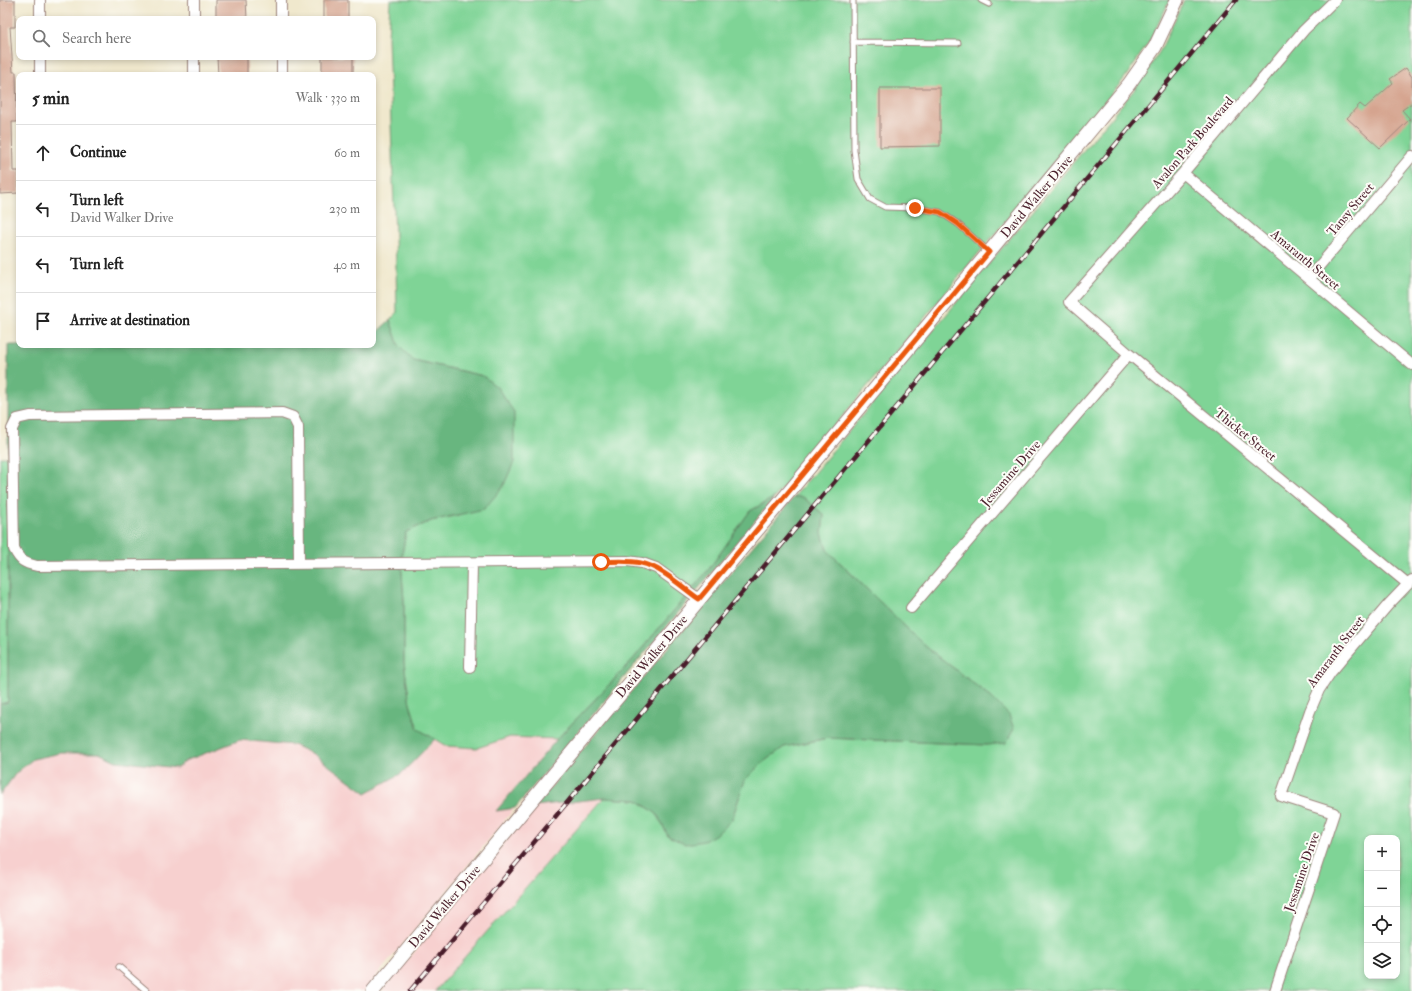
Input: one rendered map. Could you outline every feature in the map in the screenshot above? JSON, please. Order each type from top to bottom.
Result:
[{"type":"street","points":[[40,0],[40,16]]},
{"type":"street","points":[[194,0],[194,16]]},
{"type":"street","points":[[281,0],[281,16]]},
{"type":"street","name":"David Walker Drive","points":[[373,991],[1129,84],[1155,47],[1177,0]]},
{"type":"street","name":"Avalon Park Boulevard","points":[[1070,302],[1183,173],[1304,30],[1335,0]]},
{"type":"street","points":[[40,60],[40,72]]},
{"type":"street","points":[[194,60],[194,72]]},
{"type":"street","points":[[282,60],[282,72]]},
{"type":"street","name":"Tansy Street","points":[[1309,278],[1412,156]]},
{"type":"street","name":"Amaranth Street","points":[[1183,173],[1412,365]]},
{"type":"street","name":"Thicket Street","points":[[1070,302],[1129,354],[1410,582]]},
{"type":"street","name":"Jessamine Drive","points":[[911,608],[1129,354]]},
{"type":"street","points":[[299,563],[298,427],[292,417],[282,413],[30,416],[17,419],[12,429],[14,550],[18,558],[26,563],[37,566],[627,561],[642,563],[656,568],[699,599]]},
{"type":"street","points":[[470,666],[472,563]]},
{"type":"street","name":"Amaranth Street","points":[[1282,796],[1310,711],[1319,690],[1331,672],[1388,605],[1410,582]]},
{"type":"street","name":"Jessamine Drive","points":[[1275,991],[1334,813],[1282,796]]},
{"type":"lane","points":[[852,0],[854,150],[858,179],[870,199],[886,207],[915,208],[940,212],[958,224],[989,252]]},
{"type":"lane","points":[[981,0],[989,4]]},
{"type":"lane","points":[[853,42],[958,43]]},
{"type":"lane","points":[[119,967],[147,991]]},
{"type":"shaded area","points":[[510,737],[557,739],[496,810],[515,808],[364,991],[0,991],[0,795],[16,773],[33,759],[61,753],[99,753],[116,761],[185,761],[240,740],[293,745],[313,754],[366,793],[402,773],[435,739],[446,746],[477,748]]},
{"type":"shaded area","points":[[604,798],[435,991],[382,991],[535,806]]},
{"type":"green space","points":[[390,0],[1170,0],[1149,42],[1124,79],[775,497],[750,511],[709,569],[629,664],[557,739],[510,737],[477,748],[446,746],[418,729],[410,704],[404,663],[404,601],[401,560],[406,532],[431,521],[459,515],[483,376],[413,360],[399,346],[390,320],[397,313],[388,38]]},
{"type":"green space","points":[[1184,0],[1412,0],[1412,991],[435,991],[604,798],[637,800],[657,814],[668,836],[732,819],[745,780],[762,763],[784,747],[828,738],[987,745],[1009,715],[992,698],[925,646],[827,550],[822,533],[824,515],[803,497],[794,497],[1134,90],[1160,51]]},
{"type":"green space","points":[[390,320],[399,346],[413,360],[483,376],[497,387],[514,412],[514,462],[503,487],[484,509],[431,521],[406,532],[401,560],[404,601],[404,663],[410,704],[418,729],[435,739],[402,773],[366,793],[313,754],[293,745],[240,740],[185,761],[177,768],[116,761],[99,753],[61,753],[33,759],[16,773],[0,795],[0,704],[8,702],[8,345],[16,345],[16,348],[376,348],[377,332]]},
{"type":"green space","points":[[0,457],[8,457],[8,702],[0,704]]},
{"type":"green space","points":[[775,497],[515,808],[496,811],[557,739],[629,664],[709,569],[750,511]]},
{"type":"green space","points":[[794,497],[803,497],[824,515],[822,533],[827,550],[925,646],[992,698],[1009,715],[1014,729],[1006,743],[987,745],[828,738],[784,747],[762,763],[745,780],[732,819],[718,833],[704,841],[685,844],[668,836],[657,814],[637,800],[604,798],[535,806]]},
{"type":"building","points":[[0,0],[15,0],[15,27],[10,27],[13,72],[16,72],[16,122],[12,122],[13,171],[16,171],[16,193],[0,194]]},
{"type":"building","points":[[216,0],[246,0],[247,16],[216,16]]},
{"type":"building","points":[[324,0],[348,0],[348,16],[324,16]]},
{"type":"building","points":[[217,60],[247,60],[247,72],[218,72]]},
{"type":"building","points":[[322,60],[353,60],[353,72],[322,72]]},
{"type":"building","points":[[1406,68],[1412,77],[1412,103],[1402,110],[1410,119],[1380,148],[1347,118],[1360,104],[1365,108],[1393,83],[1390,79]]},
{"type":"building","points":[[880,88],[940,88],[940,146],[880,147]]},
{"type":"railway","points":[[410,991],[1236,0]]},
{"type":"route","points":[[601,562],[627,561],[642,563],[656,568],[699,599],[989,252],[958,224],[940,212],[915,208]]}]
